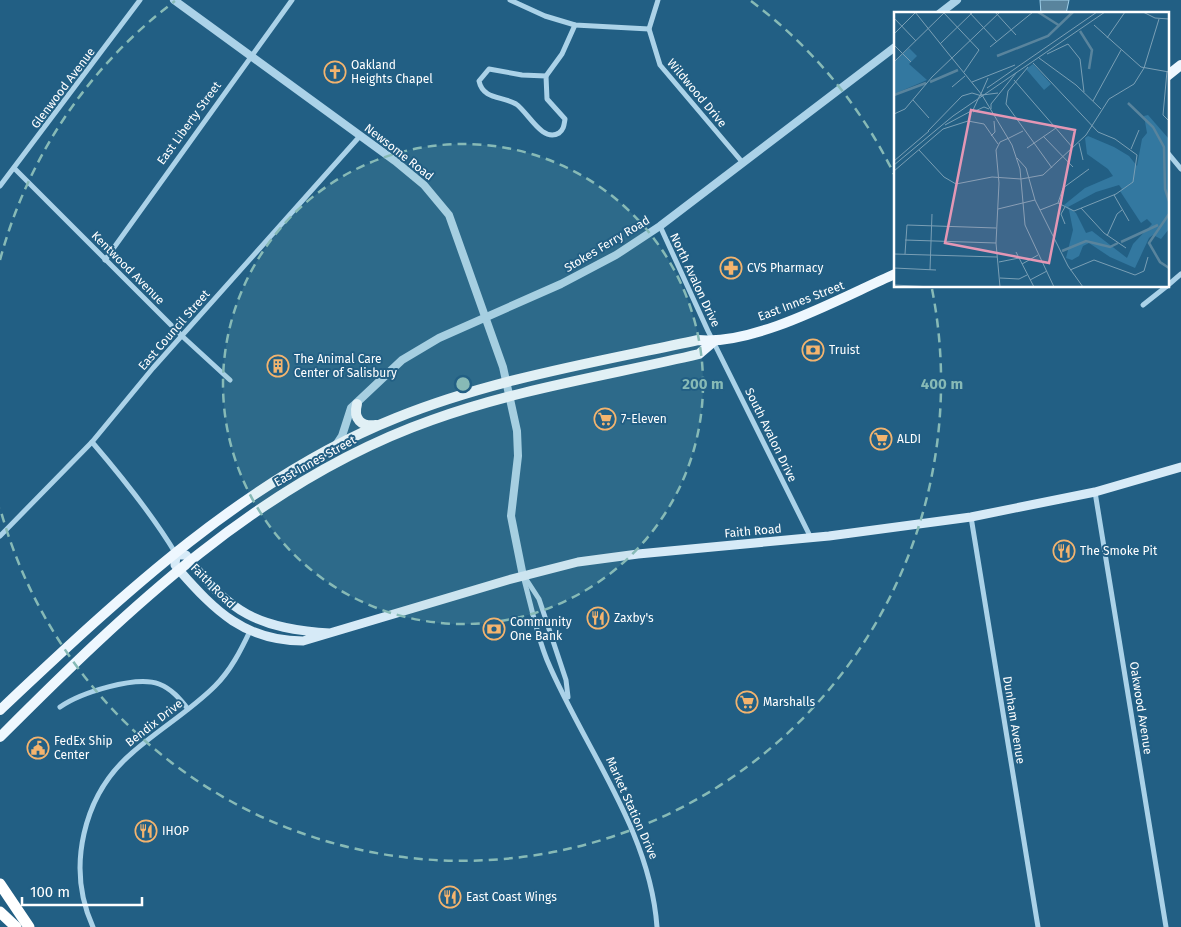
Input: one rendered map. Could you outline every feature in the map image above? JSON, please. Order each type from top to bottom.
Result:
[{"type":"highway","points":[[0,884],[29,927]]},
{"type":"highway","points":[[0,912],[16,927]]},
{"type":"main road","points":[[1168,75],[1181,65]]},
{"type":"main road","name":"East Innes Street","points":[[0,710],[196,537],[254,494],[334,447],[382,424],[436,403],[508,383],[698,340],[713,342],[738,338],[834,304],[894,274]]},
{"type":"main road","name":"East Innes Street","points":[[0,737],[100,640],[179,570],[264,505],[346,457],[432,419],[511,397],[699,354],[713,342]]},
{"type":"main road","points":[[357,404],[356,414],[360,423],[369,426],[382,424]]},
{"type":"main road","name":"Faith Road","points":[[330,633],[285,629],[255,619],[225,598],[186,555],[176,555],[175,564],[179,570],[218,612],[250,631],[282,640],[299,642],[313,640],[330,633],[524,576],[602,558],[810,538],[971,517],[1095,492],[1181,467]]},
{"type":"street","name":"Glenwood Avenue","points":[[0,186],[140,0]]},
{"type":"street","name":"Newsome Road","points":[[174,0],[416,178],[444,207],[458,235],[508,383],[511,397]]},
{"type":"street","name":"East Liberty Street","points":[[104,260],[250,55],[292,0]]},
{"type":"street","points":[[510,0],[545,16],[575,25],[593,28],[649,29],[658,0]]},
{"type":"street","points":[[942,12],[957,0]]},
{"type":"street","points":[[546,76],[522,75],[489,69],[479,81],[480,88],[486,94],[516,104],[546,134],[553,135],[560,132],[564,126],[565,119],[546,99],[546,76],[562,54],[575,25]]},
{"type":"street","name":"Wildwood Drive","points":[[649,29],[660,65],[743,163]]},
{"type":"street","name":"Stokes Ferry Road","points":[[334,447],[342,436],[348,412],[381,378],[406,358],[432,341],[568,281],[616,254],[660,226],[894,48]]},
{"type":"street","name":"East Council Street","points":[[0,536],[92,442],[182,336],[360,136]]},
{"type":"street","points":[[1168,153],[1181,168]]},
{"type":"street","name":"Kentwood Avenue","points":[[14,168],[104,260],[230,380]]},
{"type":"street","name":"North Avalon Drive","points":[[660,226],[713,342]]},
{"type":"street","points":[[1168,285],[1181,274]]},
{"type":"street","points":[[1143,305],[1164,288]]},
{"type":"street","name":"South Avalon Drive","points":[[713,342],[810,538]]},
{"type":"street","name":"Market Station Drive","points":[[511,397],[517,431],[518,456],[511,516],[524,576],[548,661],[637,843],[653,894],[657,927]]},
{"type":"street","name":"Faith Road","points":[[92,442],[126,483],[164,535],[176,555]]},
{"type":"street","name":"Oakwood Avenue","points":[[1095,492],[1166,927]]},
{"type":"street","name":"Dunham Avenue","points":[[971,517],[1038,927]]},
{"type":"street","name":"Market Station Drive","points":[[524,576],[539,599],[566,680],[569,703]]},
{"type":"street","name":"Bendix Drive","points":[[93,927],[83,897],[80,868],[82,840],[94,803],[110,776],[122,762],[188,709],[224,676],[250,631]]},
{"type":"street","points":[[60,707],[80,696],[145,681],[168,688],[188,709]]},
{"type":"water","points":[[1040,0],[1069,0],[1066,12],[1041,12]]},
{"type":"place","name":"Oakland Heights Chapel","points":[[335,72]]},
{"type":"place","name":"CVS Pharmacy","points":[[731,268]]},
{"type":"place","name":"Truist","points":[[813,350]]},
{"type":"place","name":"The Animal Care Center of Salisbury","points":[[278,366]]},
{"type":"place","name":"7-Eleven","points":[[605,419]]},
{"type":"place","name":"ALDI","points":[[881,439]]},
{"type":"place","name":"The Smoke Pit","points":[[1064,551]]},
{"type":"place","name":"Zaxby's","points":[[598,618]]},
{"type":"place","name":"Community One Bank","points":[[494,629]]},
{"type":"place","name":"Marshalls","points":[[747,702]]},
{"type":"place","name":"FedEx Ship Center","points":[[38,748]]},
{"type":"place","name":"IHOP","points":[[146,831]]},
{"type":"place","name":"East Coast Wings","points":[[450,897]]}]
